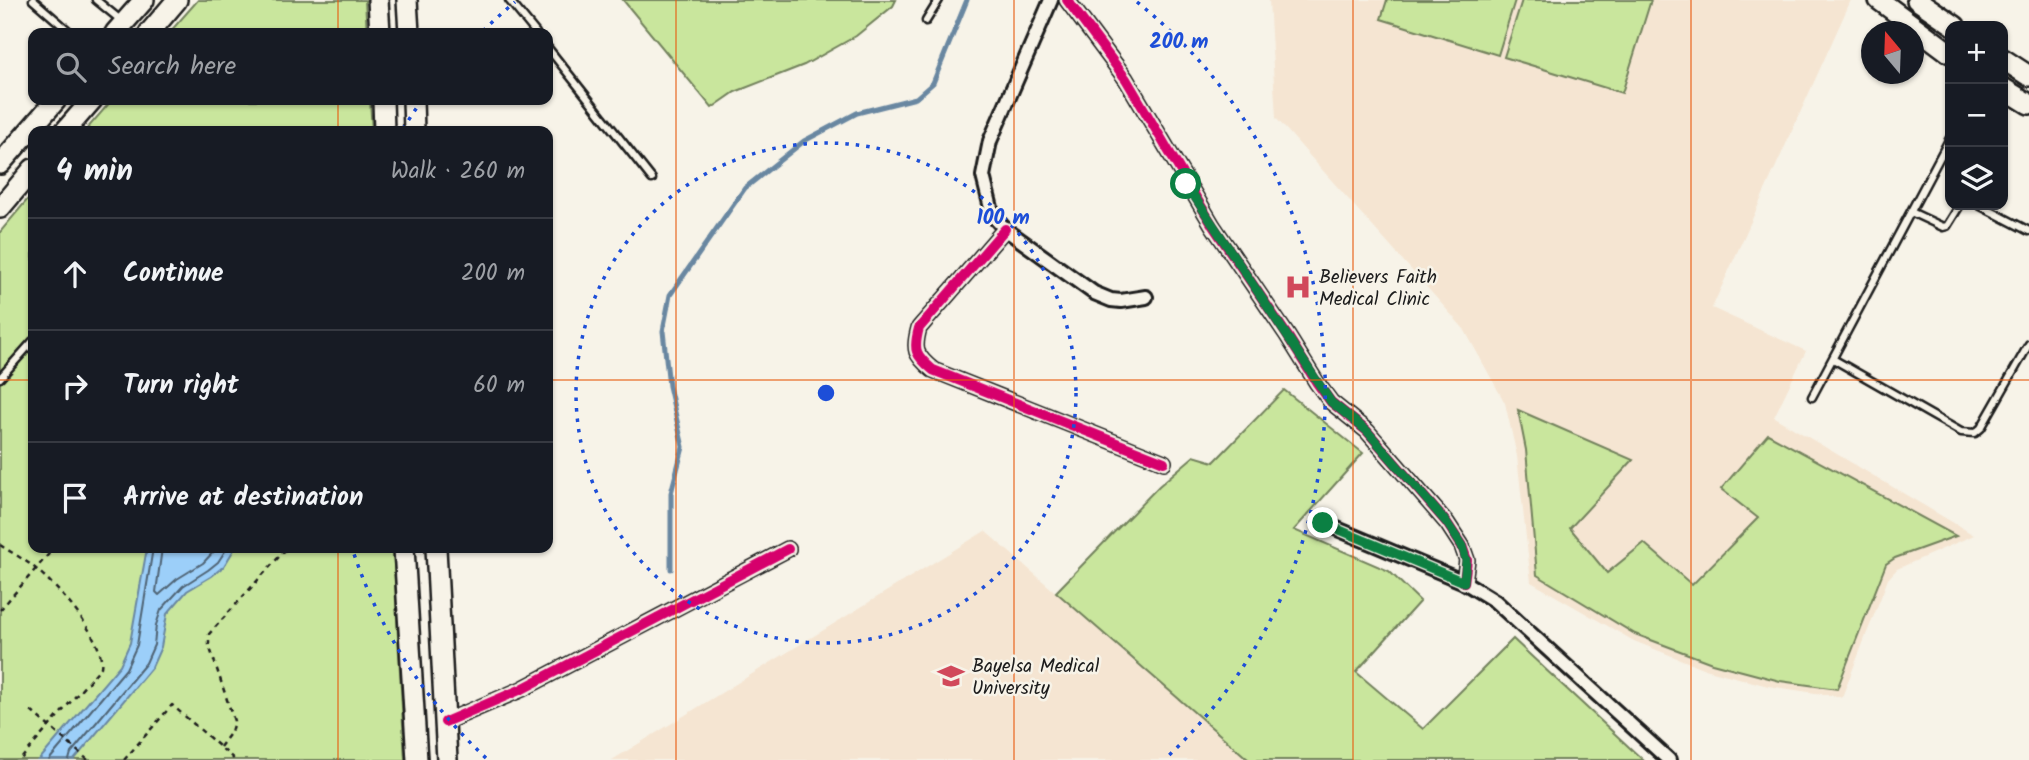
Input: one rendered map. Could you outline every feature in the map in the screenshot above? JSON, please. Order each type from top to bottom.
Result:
[{"type":"main road","points":[[119,28],[144,0]]},
{"type":"main road","points":[[153,28],[177,0]]},
{"type":"main road","points":[[378,0],[380,28]]},
{"type":"main road","points":[[407,0],[409,28]]},
{"type":"main road","points":[[1879,0],[1945,49]]},
{"type":"main road","points":[[1917,0],[1948,21]]},
{"type":"main road","points":[[2008,62],[2029,76]]},
{"type":"main road","points":[[2008,91],[2029,104]]},
{"type":"main road","points":[[33,126],[52,105]]},
{"type":"main road","points":[[69,126],[88,105]]},
{"type":"main road","points":[[383,105],[384,126]]},
{"type":"main road","points":[[412,105],[414,126]]},
{"type":"main road","points":[[0,164],[28,132]]},
{"type":"main road","points":[[0,208],[28,175]]},
{"type":"main road","points":[[404,553],[417,760]]},
{"type":"main road","points":[[436,553],[447,760]]},
{"type":"street","points":[[1051,0],[990,141],[984,176],[993,216],[1005,229],[1094,293],[1121,302],[1146,297]]},
{"type":"street","points":[[1067,0],[1126,79],[1213,226],[1317,383],[1331,402],[1367,431],[1447,523],[1462,546],[1466,560],[1464,582]]},
{"type":"street","points":[[1005,229],[919,328],[914,345],[920,360],[933,370],[1164,462]]},
{"type":"street","points":[[1323,523],[1464,582],[1495,601],[1669,760]]},
{"type":"street","points":[[445,722],[522,689],[788,549]]},
{"type":"lane","points":[[33,0],[65,28]]},
{"type":"lane","points":[[96,0],[119,28]]},
{"type":"lane","points":[[509,0],[532,28]]},
{"type":"lane","points":[[926,21],[939,0]]},
{"type":"lane","points":[[553,54],[652,179]]},
{"type":"lane","points":[[1812,397],[1945,147]]},
{"type":"lane","points":[[1911,212],[1942,227],[1947,226],[1957,210]]},
{"type":"lane","points":[[1989,210],[2029,231]]},
{"type":"lane","points":[[1833,359],[1968,434],[1981,428],[2029,344]]},
{"type":"lane","points":[[0,379],[28,347]]},
{"type":"path","points":[[0,545],[36,569],[61,594],[97,643],[103,660],[101,667],[20,760]]},
{"type":"path","points":[[0,610],[50,553]]},
{"type":"path","points":[[220,747],[231,732],[234,721],[209,645],[209,634],[282,553]]},
{"type":"path","points":[[124,760],[173,705],[235,760]]},
{"type":"path","points":[[31,712],[88,760]]},
{"type":"shaded area","points":[[1269,0],[1851,0],[1712,308],[1806,351],[1774,417],[1974,535],[1897,569],[1888,579],[1842,697],[1768,686],[1705,669],[1634,641],[1531,582],[1517,456],[1505,403],[1464,329],[1276,118]]},
{"type":"shaded area","name":"Bayelsa Medical University","points":[[985,531],[1249,760],[612,760]]},
{"type":"green space","points":[[198,0],[365,0],[367,28],[173,28]]},
{"type":"green space","points":[[623,0],[896,0],[893,6],[856,36],[804,65],[735,92],[712,108]]},
{"type":"green space","points":[[1387,0],[1515,0],[1498,55],[1381,19]]},
{"type":"green space","points":[[1522,0],[1651,0],[1622,93],[1504,57]]},
{"type":"green space","points":[[108,105],[370,105],[372,126],[89,126]]},
{"type":"green space","points":[[28,199],[28,553],[393,553],[405,760],[0,760],[0,232]]},
{"type":"green space","points":[[1284,390],[1363,453],[1294,530],[1389,571],[1420,601],[1356,672],[1423,729],[1513,639],[1643,760],[1249,760],[1056,592],[1159,486],[1194,456],[1214,462]]},
{"type":"green space","points":[[1518,410],[1633,460],[1570,528],[1607,573],[1644,543],[1692,585],[1758,518],[1721,489],[1768,434],[1956,536],[1895,558],[1886,564],[1837,689],[1780,681],[1712,663],[1635,634],[1537,575],[1526,450]]},
{"type":"water","points":[[146,553],[232,553],[224,566],[187,591],[167,614],[161,647],[152,667],[74,760],[39,760],[120,665],[130,643]]},
{"type":"waterway","points":[[671,569],[671,493],[683,447],[669,386],[663,331],[670,295],[745,188],[804,141],[857,113],[916,98],[933,83],[967,0]]},
{"type":"cycle path","points":[[1067,0],[1126,79],[1213,226],[1317,383],[1331,402],[1367,431],[1447,523],[1462,546],[1467,560],[1464,582]]},
{"type":"cycle path","points":[[1005,229],[919,328],[916,342],[919,356],[933,370],[1164,462]]},
{"type":"cycle path","points":[[445,722],[522,689],[788,549]]},
{"type":"place","name":"Believers Faith Medical Clinic","points":[[1298,287]]},
{"type":"place","name":"Bayelsa Medical University","points":[[951,676]]},
{"type":"route","points":[[1186,184],[1331,402],[1367,431],[1447,523],[1462,546],[1466,560],[1464,582],[1323,523]]}]
